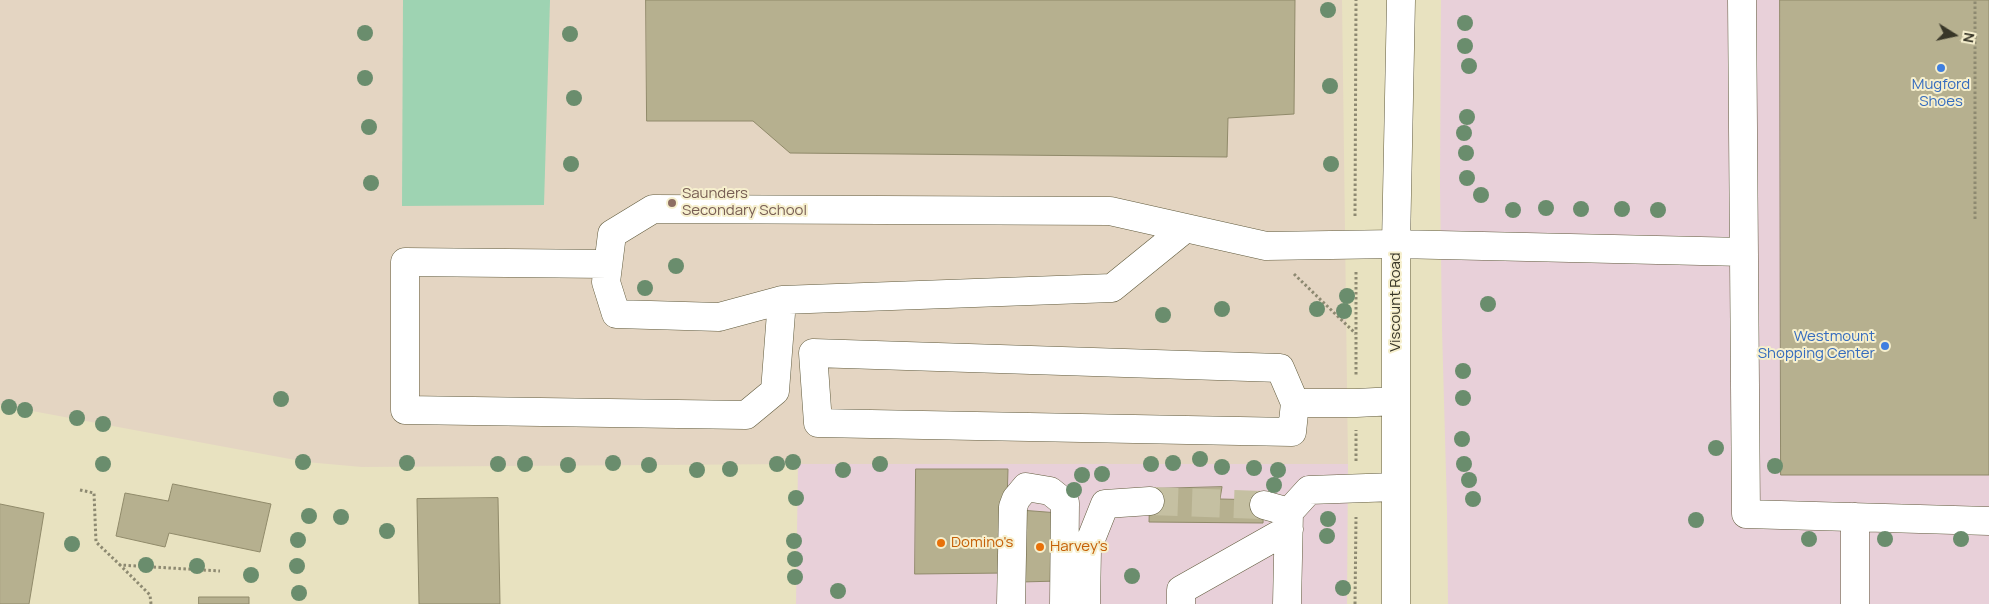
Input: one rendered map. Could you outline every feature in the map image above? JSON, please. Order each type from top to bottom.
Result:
[{"type":"street","name":"Viscount Road","points":[[1396,604],[1396,244],[1401,0]]},
{"type":"street","points":[[1742,0],[1746,514],[1989,521]]},
{"type":"street","points":[[1186,228],[1112,288],[782,300],[719,317],[616,314],[606,282],[612,234],[653,209],[1110,211],[1186,228],[1266,246],[1396,244],[1744,252]]},
{"type":"street","points":[[608,264],[404,262],[405,410],[746,415],[775,391],[782,300]]},
{"type":"street","points":[[814,353],[1280,368],[1295,402],[1292,432],[818,424],[814,353]]},
{"type":"street","points":[[1295,402],[1356,403],[1396,401]]},
{"type":"street","points":[[1011,604],[1013,507],[1016,499],[1026,487],[1050,491],[1065,503],[1064,604]]},
{"type":"street","points":[[1181,604],[1181,590],[1280,515],[1309,490],[1396,487]]},
{"type":"street","points":[[1086,604],[1087,549],[1104,504],[1150,501]]},
{"type":"street","points":[[1280,515],[1287,604]]},
{"type":"street","points":[[1854,517],[1855,604]]},
{"type":"path","points":[[1975,0],[1975,219]]},
{"type":"path","points":[[1266,246],[1356,335]]},
{"type":"path","points":[[80,490],[94,493],[96,542],[150,595],[151,604]]},
{"type":"path","points":[[1355,604],[1356,509]]},
{"type":"path","points":[[120,565],[220,571]]},
{"type":"shaded area","name":"Saunders Secondary School","points":[[0,0],[1342,0],[1348,464],[798,464],[362,467],[306,462],[0,405]]},
{"type":"shaded area","points":[[1441,0],[1989,0],[1989,604],[1448,604],[1440,185]]},
{"type":"shaded area","points":[[798,464],[1348,464],[1347,604],[796,604]]},
{"type":"green space","points":[[403,0],[550,0],[544,205],[402,206]]},
{"type":"building","points":[[646,0],[1295,0],[1294,114],[1228,118],[1227,157],[790,153],[753,121],[647,121]]},
{"type":"building","name":"Westmount Shopping Center","points":[[1780,0],[1989,0],[1989,475],[1781,475]]},
{"type":"building","points":[[916,469],[1008,469],[1005,573],[915,574]]},
{"type":"building","points":[[173,484],[271,504],[260,552],[169,533],[165,547],[116,536],[125,493],[168,501]]},
{"type":"building","points":[[1222,487],[1220,499],[1264,500],[1263,523],[1149,522],[1150,489]]},
{"type":"building","points":[[498,498],[500,604],[419,604],[417,499]]},
{"type":"building","points":[[0,504],[44,513],[29,604],[0,604]]},
{"type":"building","name":"Harvey's","points":[[1020,510],[1059,513],[1059,581],[1021,582]]},
{"type":"building","points":[[199,597],[249,597],[249,604],[199,604]]},
{"type":"tunnel","points":[[1150,501],[1264,505]]},
{"type":"place","name":"Mugford Shoes","points":[[1941,68]]},
{"type":"place","name":"Saunders Secondary School","points":[[672,203]]},
{"type":"place","name":"Westmount Shopping Center","points":[[1885,346]]},
{"type":"place","name":"Domino's","points":[[941,543]]},
{"type":"place","name":"Harvey's","points":[[1040,547]]}]
